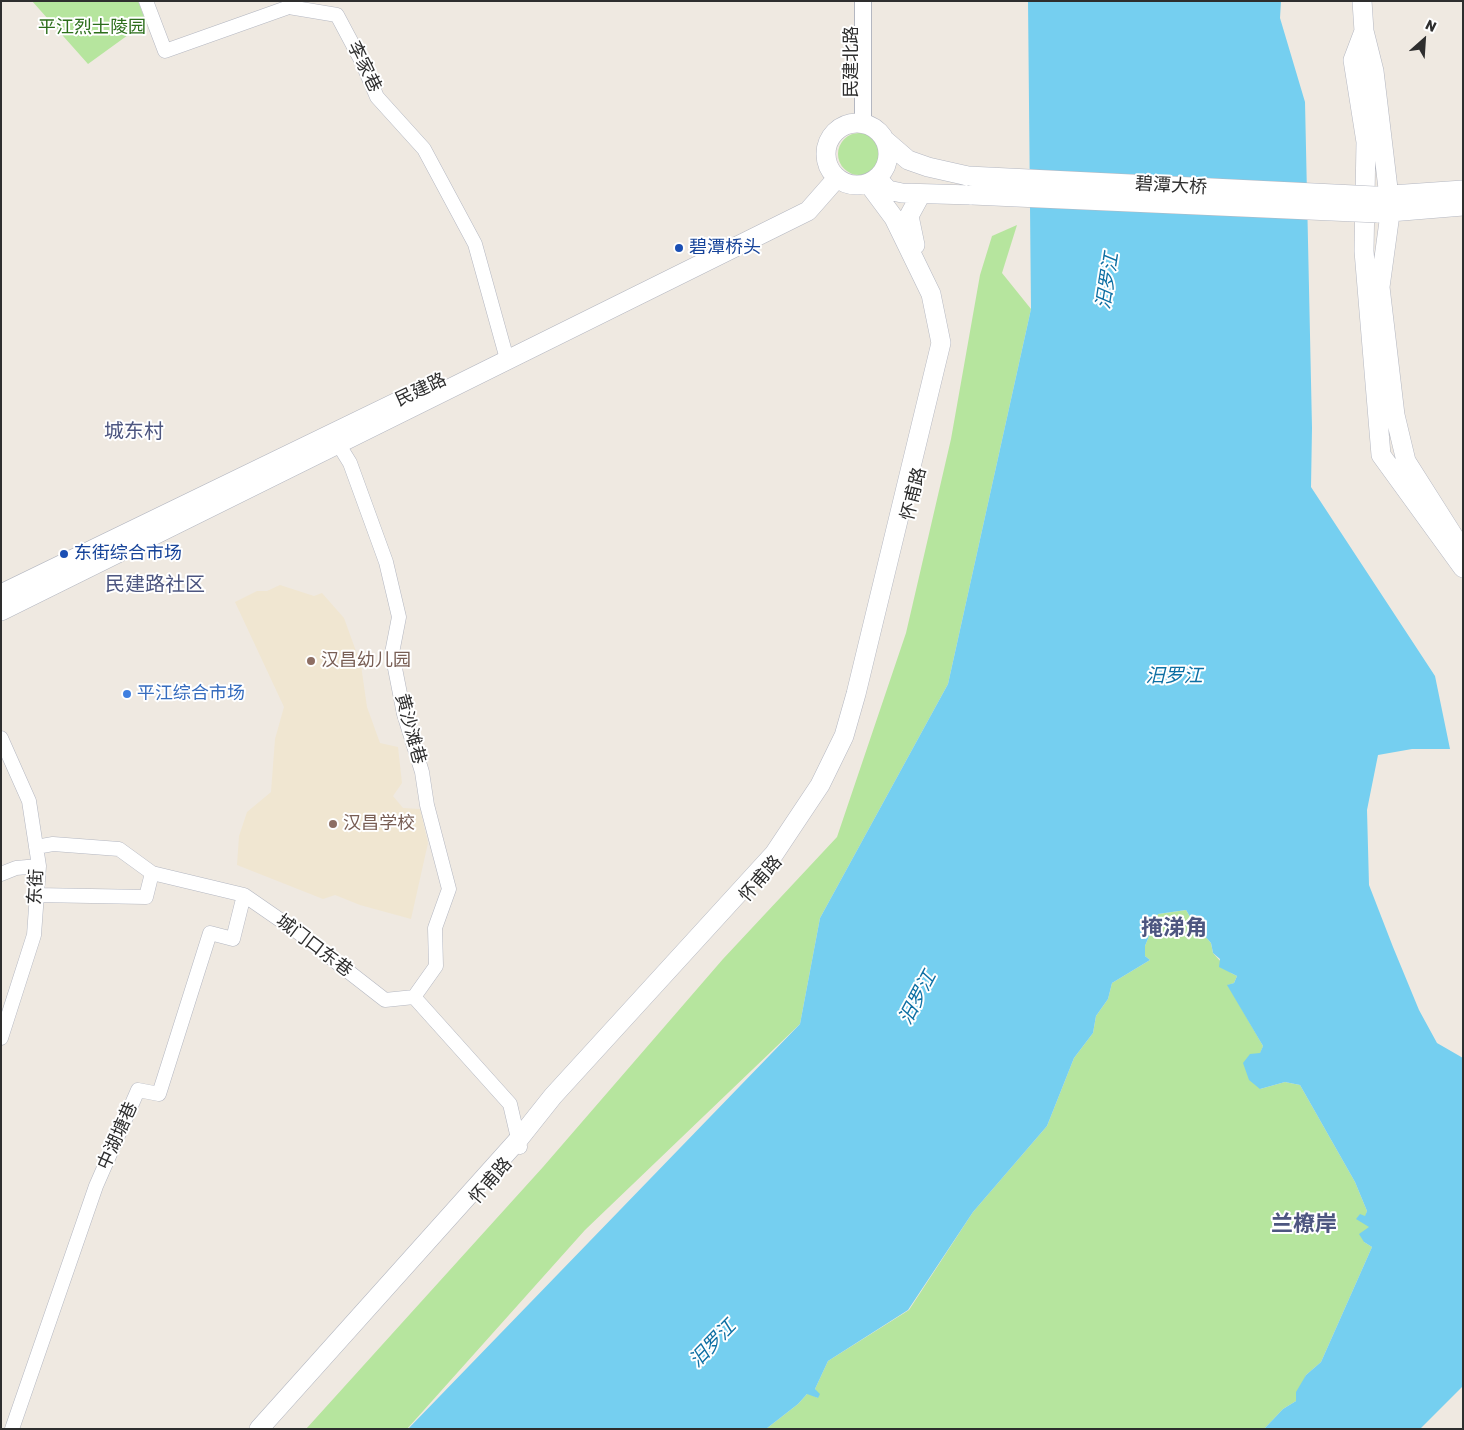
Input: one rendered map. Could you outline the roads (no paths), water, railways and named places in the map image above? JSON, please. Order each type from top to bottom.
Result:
[{"type":"main road","points":[[1362,1],[1364,31],[1374,71],[1383,205],[1380,288],[1395,415],[1406,461],[1463,551]]},
{"type":"main road","points":[[1364,31],[1353,60],[1366,142],[1364,251],[1381,455],[1463,568]]},
{"type":"main road","points":[[872,181],[888,161],[886,142],[876,130],[858,123],[835,131],[829,140],[826,150],[834,174],[847,183],[872,181],[888,190],[921,194],[1463,206]]},
{"type":"main road","name":"碧潭大桥","points":[[886,142],[908,160],[928,167],[968,176],[1383,205]]},
{"type":"main road","points":[[1,612],[335,438],[808,211],[834,174]]},
{"type":"main road","name":"民建路","points":[[1,594],[335,438],[802,201],[834,174]]},
{"type":"main road","points":[[259,1429],[519,1144],[553,1096],[774,854],[820,785],[844,736],[856,694],[941,342],[931,294],[894,218],[872,181]]},
{"type":"main road","points":[[1383,205],[1463,190]]},
{"type":"main road","name":"怀甫路","points":[[273,1429],[519,1144],[779,860],[827,788],[846,748],[864,700],[951,343],[938,291],[913,241],[910,216],[921,194]]},
{"type":"street","name":"李家巷","points":[[146,1],[165,51],[277,6],[337,15],[362,62],[377,97],[424,149],[475,244],[505,352]]},
{"type":"street","name":"民建北路","points":[[853,1],[858,123]]},
{"type":"street","points":[[858,123],[863,1]]},
{"type":"street","name":"黄沙滩巷","points":[[335,438],[357,482],[367,517],[386,562],[399,617],[392,653],[404,714],[422,772],[427,805],[449,889],[435,928],[436,966],[414,997]]},
{"type":"street","name":"东街","points":[[1,738],[29,801],[39,866],[34,935],[1,1038]]},
{"type":"street","name":"城门口东巷","points":[[36,847],[53,844],[119,849],[152,873],[244,895],[299,933],[384,1000],[414,997]]},
{"type":"street","points":[[1,874],[16,868],[39,866]]},
{"type":"street","points":[[36,895],[146,897],[152,873]]},
{"type":"street","name":"中湖塘巷","points":[[12,1429],[96,1186],[138,1090],[159,1094],[210,933],[233,939],[244,895]]},
{"type":"street","points":[[414,997],[510,1104],[519,1144]]},
{"type":"water","name":"汨罗江","points":[[1028,1],[1281,1],[1280,18],[1305,102],[1312,428],[1311,487],[1435,676],[1450,749],[1412,749],[1378,755],[1367,810],[1369,885],[1393,947],[1419,1010],[1437,1043],[1463,1058],[1463,1386],[1420,1429],[1264,1429],[1283,1409],[1296,1401],[1296,1392],[1306,1375],[1321,1362],[1372,1247],[1364,1242],[1359,1234],[1369,1227],[1356,1219],[1360,1214],[1365,1216],[1367,1211],[1355,1182],[1300,1085],[1285,1082],[1260,1089],[1249,1080],[1243,1063],[1250,1054],[1260,1053],[1263,1046],[1227,985],[1234,983],[1237,976],[1219,967],[1220,959],[1213,953],[1211,943],[1195,925],[1186,910],[1158,914],[1145,946],[1145,956],[1150,960],[1112,983],[1108,999],[1096,1016],[1093,1033],[1074,1058],[1047,1126],[973,1212],[908,1310],[828,1361],[815,1389],[820,1394],[818,1398],[807,1394],[798,1404],[766,1429],[408,1429],[800,1024],[820,918],[948,684],[1031,309]]},
{"type":"place","name":"碧潭桥头","points":[[679,248]]},
{"type":"place","name":"东街综合市场","points":[[64,554]]},
{"type":"place","name":"汉昌幼儿园","points":[[311,661]]},
{"type":"place","name":"平江综合市场","points":[[127,694]]},
{"type":"place","name":"汉昌学校","points":[[333,824]]},
{"type":"district","name":"城东村","points":[[134,432]]},
{"type":"district","name":"民建路社区","points":[[155,585]]},
{"type":"district","name":"掩涕角","points":[[1174,929]]},
{"type":"district","name":"兰橑岸","points":[[1304,1225]]},
{"type":"park label","name":"平江烈士陵园","points":[[92,28]]}]
